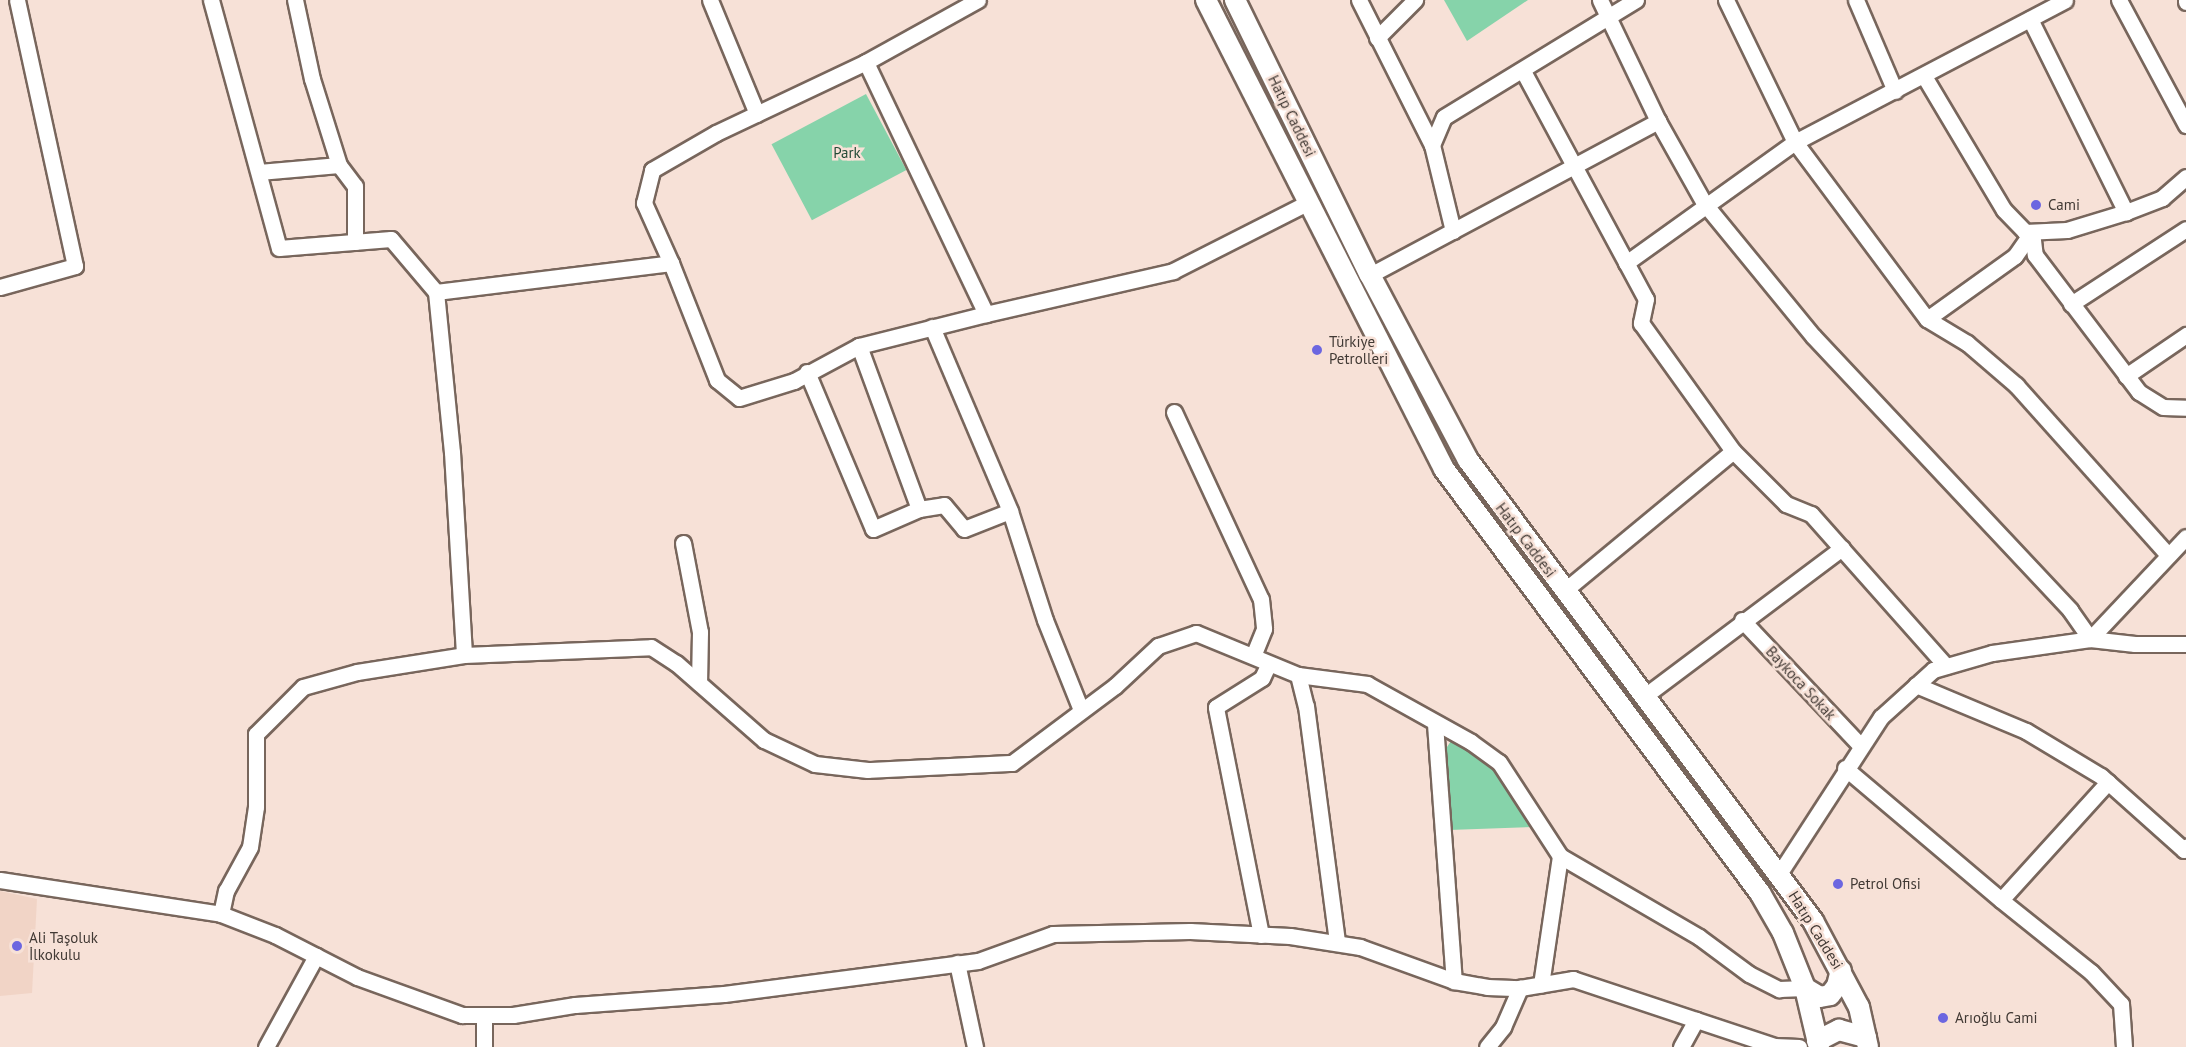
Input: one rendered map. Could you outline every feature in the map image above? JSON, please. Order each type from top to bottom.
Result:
[{"type":"main road","name":"Hatıp Caddesi","points":[[1206,0],[1444,469],[1760,893],[1783,933],[1804,988],[1812,1045]]},
{"type":"main road","name":"Hatıp Caddesi","points":[[1235,0],[1371,275],[1468,460],[1813,921],[1841,970],[1858,1007],[1870,1044]]},
{"type":"main road","points":[[1804,988],[1820,997],[1830,995],[1837,986],[1841,970]]},
{"type":"main road","points":[[1812,1045],[1839,1030],[1870,1044]]},
{"type":"street","points":[[0,287],[75,266],[16,0]]},
{"type":"street","points":[[212,0],[279,248],[392,238],[436,292],[452,452],[464,655]]},
{"type":"street","points":[[295,0],[312,80],[339,165],[355,186],[355,242]]},
{"type":"street","points":[[710,0],[757,114]]},
{"type":"street","points":[[978,0],[866,62],[757,114],[652,170],[644,203],[671,263],[717,380],[739,398],[794,381],[859,346],[1173,271],[1309,202]]},
{"type":"street","points":[[1359,0],[1432,145],[1453,231]]},
{"type":"street","points":[[1377,38],[1415,0]]},
{"type":"street","points":[[1600,0],[1610,16],[1658,121],[1704,203],[1813,336],[2070,610],[2090,639]]},
{"type":"street","points":[[1432,145],[1444,117],[1523,71],[1636,0]]},
{"type":"street","points":[[1726,0],[1795,142],[1927,319],[1967,343],[2016,385],[2167,554]]},
{"type":"street","points":[[1856,0],[1896,91]]},
{"type":"street","points":[[1626,263],[1704,203],[1795,142],[1896,91],[2065,0]]},
{"type":"street","points":[[2119,0],[2186,125]]},
{"type":"street","points":[[2030,19],[2126,212]]},
{"type":"street","points":[[866,62],[986,314]]},
{"type":"street","points":[[1523,71],[1646,299],[1641,323],[1733,451],[1786,504],[1811,514],[1946,666]]},
{"type":"street","points":[[1924,76],[2004,210],[2025,232],[2067,230],[2126,212],[2163,198],[2186,177]]},
{"type":"street","points":[[1371,275],[1576,168],[1658,121]]},
{"type":"street","points":[[259,172],[339,165]]},
{"type":"street","points":[[2071,304],[2186,229]]},
{"type":"street","points":[[1927,319],[2015,256],[2032,232]]},
{"type":"street","points":[[2032,232],[2035,255],[2139,392],[2163,407],[2186,408]]},
{"type":"street","points":[[436,292],[671,263]]},
{"type":"street","points":[[932,327],[1010,511],[1045,620],[1081,710]]},
{"type":"street","points":[[2126,376],[2186,335]]},
{"type":"street","points":[[859,346],[918,509]]},
{"type":"street","points":[[807,372],[873,529],[918,509],[944,505],[964,529],[1010,511]]},
{"type":"street","points":[[1174,412],[1261,599],[1264,629],[1253,656]]},
{"type":"street","points":[[1564,591],[1733,451]]},
{"type":"street","points":[[2090,639],[2167,554],[2186,537]]},
{"type":"street","points":[[683,543],[700,632],[699,683]]},
{"type":"street","points":[[1646,695],[1742,620],[1842,548]]},
{"type":"street","name":"Baykoca Sokak","points":[[1742,620],[1860,745]]},
{"type":"street","points":[[221,914],[226,891],[250,847],[256,807],[255,734],[303,687],[357,672],[464,655],[651,647],[699,683],[764,740],[815,764],[868,770],[1012,764],[1115,686],[1158,646],[1196,633],[1253,656],[1268,665],[1298,675],[1367,684],[1435,724],[1471,742],[1499,762],[1560,856],[1699,937],[1749,974],[1779,989],[1804,988]]},
{"type":"street","points":[[1779,874],[1845,768],[1881,717],[1933,670],[1992,653],[2090,639],[2135,645],[2186,644]]},
{"type":"street","points":[[1261,935],[1216,707],[1262,678],[1268,665]]},
{"type":"street","points":[[1298,675],[1336,943]]},
{"type":"street","points":[[1916,685],[2026,731],[2108,782],[2185,851]]},
{"type":"street","points":[[1435,724],[1454,981]]},
{"type":"street","points":[[1845,768],[2001,900],[2091,972],[2121,1004],[2124,1047]]},
{"type":"street","points":[[2001,900],[2108,782]]},
{"type":"street","points":[[1541,985],[1560,856]]},
{"type":"street","points":[[0,879],[221,914],[316,956],[357,977],[462,1015],[724,994],[978,961],[1053,934],[1106,931],[1261,935],[1336,943],[1360,947],[1454,981],[1520,988],[1573,979],[1774,1046],[1812,1045]]},
{"type":"street","points":[[266,1047],[316,956]]},
{"type":"street","points":[[957,963],[975,1047]]},
{"type":"street","points":[[1487,1047],[1503,1027],[1520,988]]},
{"type":"street","points":[[484,1015],[484,1047]]},
{"type":"street","points":[[1681,1047],[1696,1020]]},
{"type":"shaded area","name":"Ali Taşoluk İlkokulu","points":[[0,891],[37,899],[32,993],[0,996]]},
{"type":"green space","points":[[1444,0],[1528,0],[1467,41]]},
{"type":"green space","name":"Park","points":[[866,94],[906,170],[812,220],[772,144]]},
{"type":"green space","points":[[1451,741],[1470,747],[1488,763],[1534,827],[1449,830],[1441,756]]},
{"type":"place","name":"Cami","points":[[2036,205]]},
{"type":"place","name":"Türkiye Petrolleri","points":[[1317,350]]},
{"type":"place","name":"Petrol Ofisi","points":[[1838,884]]},
{"type":"place","name":"Ali Taşoluk İlkokulu","points":[[17,946]]},
{"type":"place","name":"Arıoğlu Cami","points":[[1943,1018]]}]
